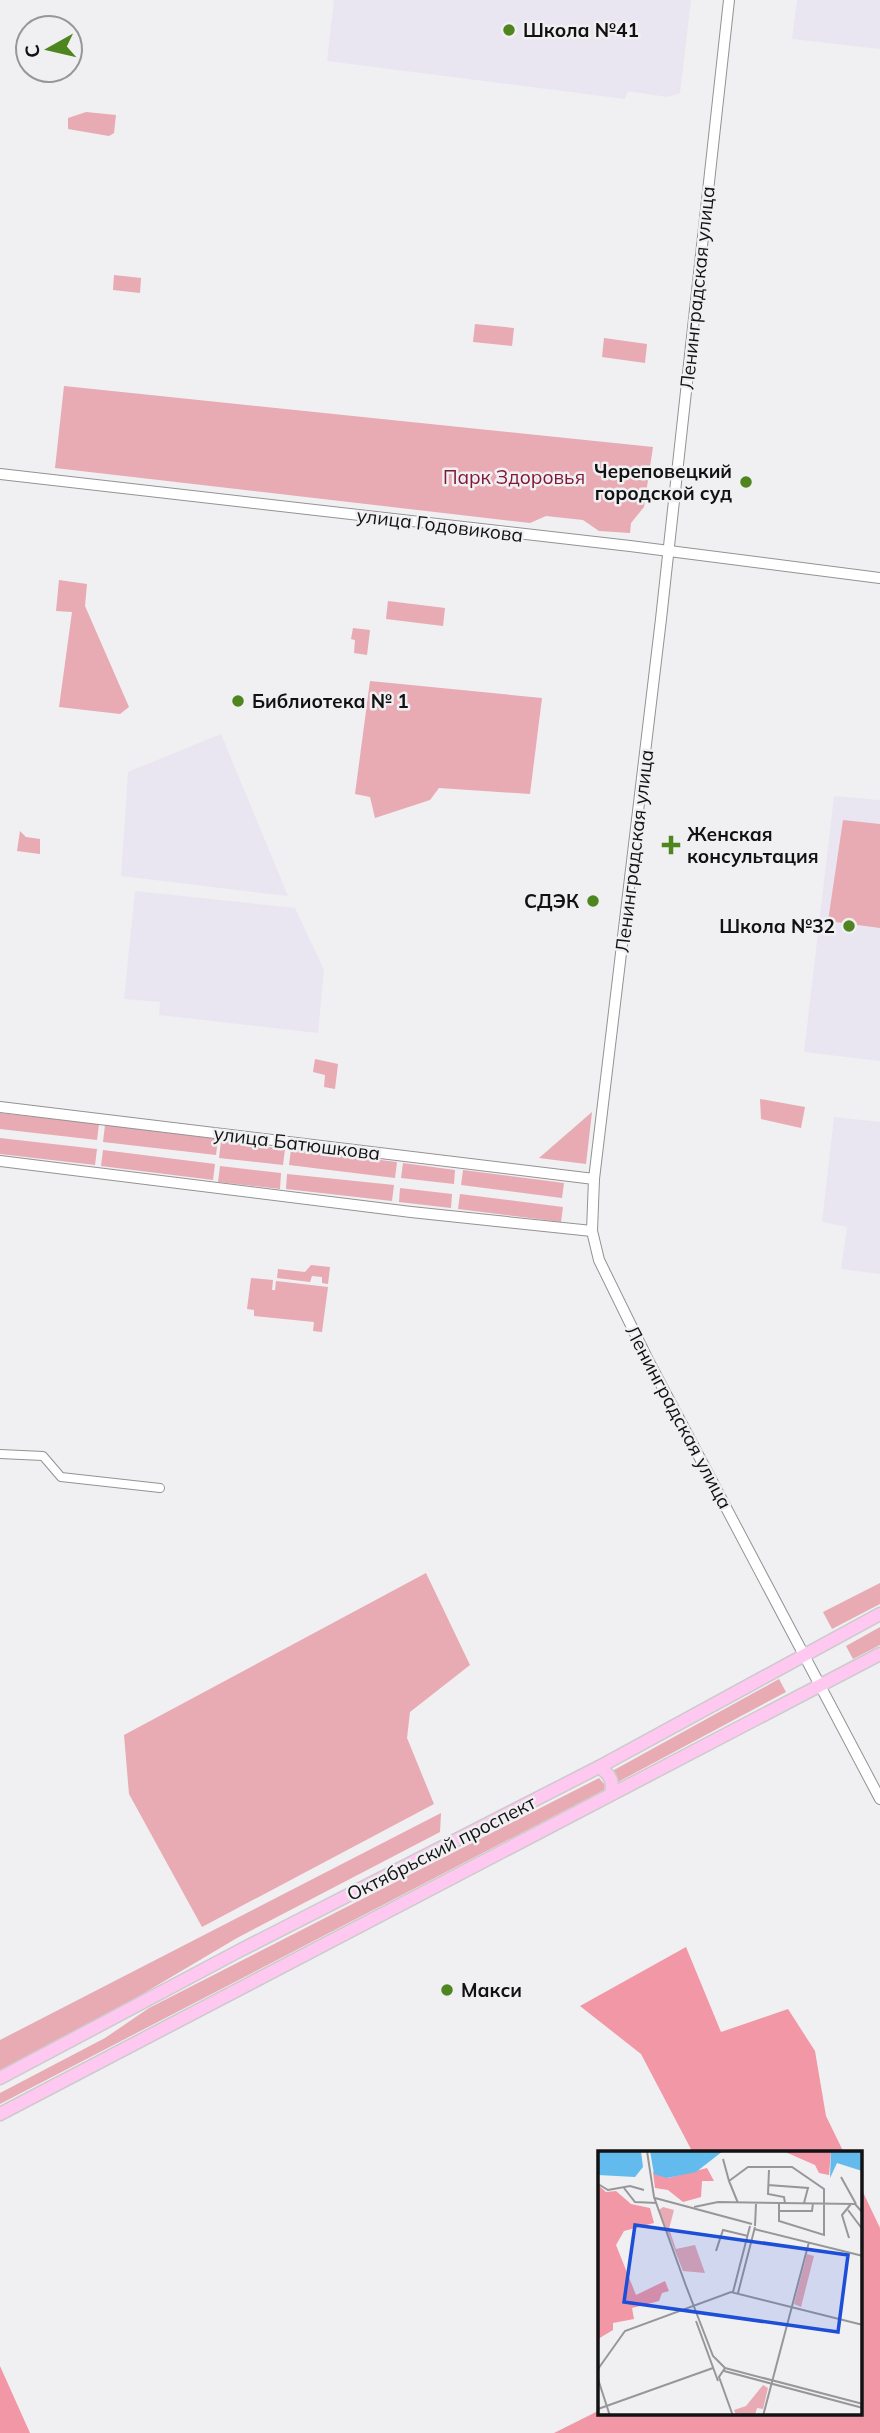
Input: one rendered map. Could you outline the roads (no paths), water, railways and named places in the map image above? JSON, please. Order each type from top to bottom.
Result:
[{"type":"main road","name":"Октябрьский проспект","points":[[0,2078],[237,1952],[599,1767],[880,1614]]},
{"type":"main road","name":"Октябрьский проспект","points":[[0,2114],[880,1654]]},
{"type":"main road","points":[[599,1767],[608,1773],[613,1784],[611,1794]]},
{"type":"street","name":"Ленинградская улица","points":[[729,0],[669,551],[594,1179],[592,1231],[598,1260],[643,1351],[880,1799]]},
{"type":"street","name":"улица Годовикова","points":[[0,474],[880,578]]},
{"type":"street","name":"улица Батюшкова","points":[[0,1107],[594,1179]]},
{"type":"street","points":[[0,1161],[394,1210],[592,1231]]},
{"type":"street","points":[[0,1454],[43,1456],[61,1477],[160,1488]]},
{"type":"place","name":"Школа №41","points":[[509,30]]},
{"type":"place","name":"Череповецкий городской суд","points":[[746,482]]},
{"type":"place","name":"Библиотека № 1","points":[[238,701]]},
{"type":"place","name":"Женская консультация","points":[[671,845]]},
{"type":"place","name":"СДЭК","points":[[593,901]]},
{"type":"place","name":"Школа №32","points":[[849,926]]},
{"type":"place","name":"Макси","points":[[447,1990]]},
{"type":"park label","name":"Парк Здоровья","points":[[514,477]]}]
